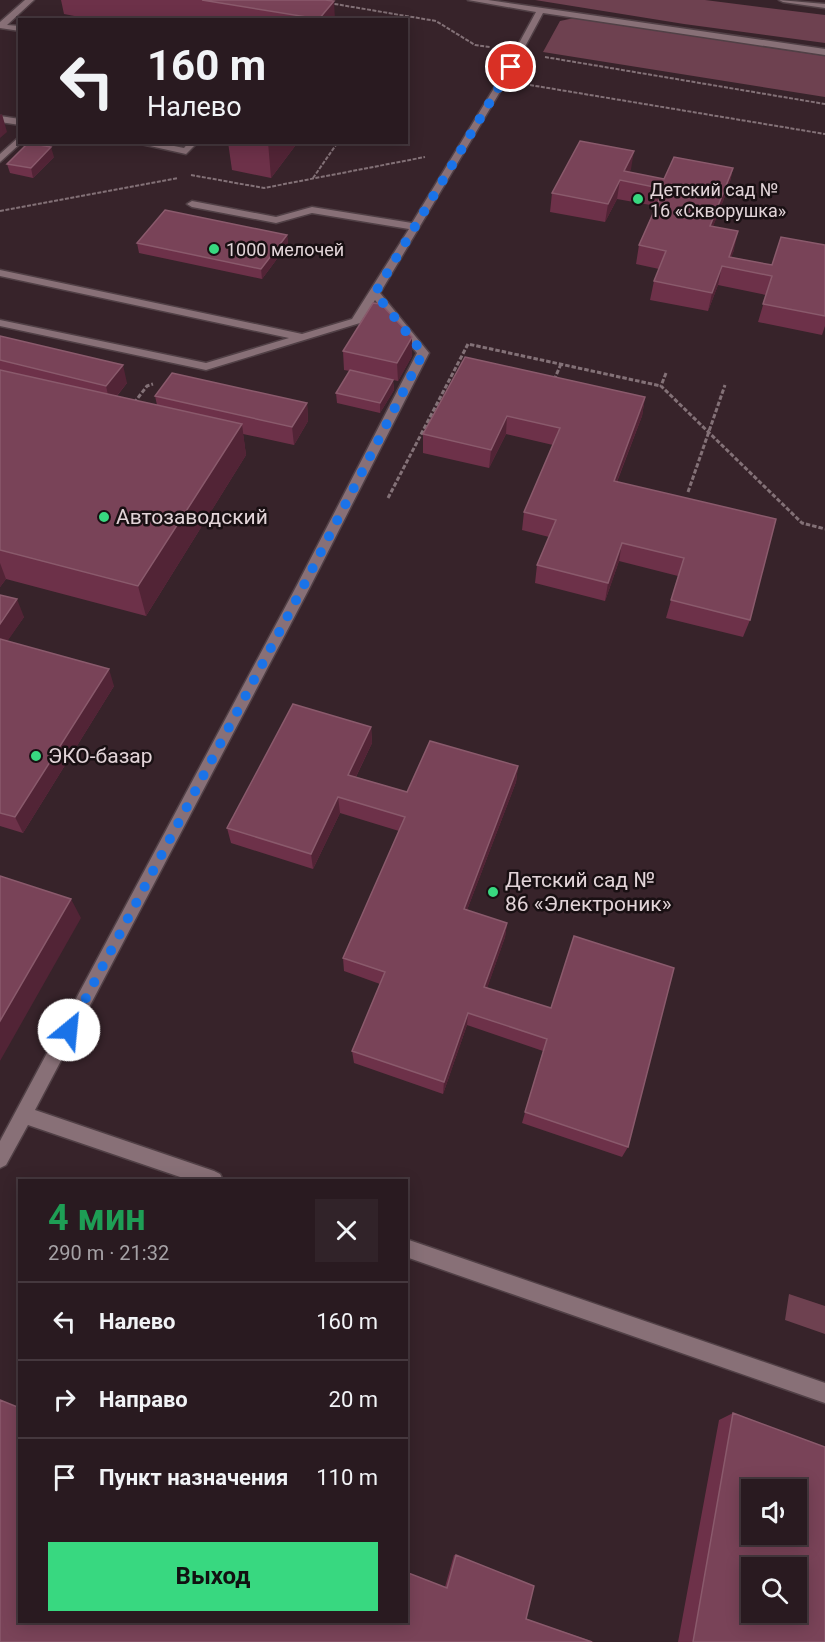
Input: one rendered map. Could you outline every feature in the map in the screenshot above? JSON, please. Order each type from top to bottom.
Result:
[{"type":"street","points":[[0,26],[30,0]]},
{"type":"street","points":[[476,0],[825,52]]},
{"type":"street","points":[[783,0],[825,6]]},
{"type":"street","points":[[0,323],[206,367],[356,321],[503,80],[541,10]]},
{"type":"street","points":[[0,26],[18,29]]},
{"type":"street","points":[[0,119],[18,122]]},
{"type":"street","points":[[0,159],[18,141]]},
{"type":"street","points":[[147,144],[186,151],[192,144]]},
{"type":"street","points":[[192,204],[276,220],[312,210],[415,227]]},
{"type":"street","points":[[0,273],[303,337]]},
{"type":"street","points":[[0,1159],[322,551],[423,353],[375,293]]},
{"type":"street","points":[[322,551],[336,554]]},
{"type":"street","points":[[24,1115],[211,1179]]},
{"type":"street","points":[[408,1249],[825,1393]]},
{"type":"path","points":[[321,2],[436,21],[475,45],[825,104]]},
{"type":"path","points":[[503,80],[825,134]]},
{"type":"path","points":[[312,178],[337,144]]},
{"type":"path","points":[[0,211],[194,174],[264,188],[461,150]]},
{"type":"path","points":[[388,498],[468,344],[661,386],[802,523],[825,529]]},
{"type":"path","points":[[552,385],[561,364]]},
{"type":"path","points":[[661,386],[666,373]]},
{"type":"path","points":[[134,404],[147,386],[157,383]]},
{"type":"path","points":[[688,492],[725,385]]},
{"type":"shaded area","points":[[535,0],[705,0],[825,15],[825,43],[684,24]]},
{"type":"shaded area","points":[[574,18],[825,56],[825,97],[543,52],[560,21]]},
{"type":"shaded area","points":[[789,1294],[825,1306],[825,1334],[785,1320]]},
{"type":"building","points":[[202,0],[334,1],[320,18]]},
{"type":"building","points":[[580,141],[634,151],[624,171],[664,179],[674,157],[733,168],[710,226],[738,231],[729,257],[772,265],[781,237],[825,245],[825,316],[763,304],[772,276],[722,266],[712,293],[654,281],[666,251],[639,245],[664,189],[620,180],[608,204],[552,193]]},
{"type":"building","points":[[27,144],[51,147],[31,168],[7,164]]},
{"type":"building","name":"1000 мелочей","points":[[165,210],[287,235],[261,269],[137,243]]},
{"type":"building","points":[[373,303],[381,304],[412,337],[397,363],[343,351]]},
{"type":"building","points":[[0,336],[123,365],[106,386],[0,360]]},
{"type":"building","points":[[465,357],[645,397],[614,481],[776,519],[750,620],[671,600],[684,558],[622,543],[608,583],[537,565],[556,520],[524,512],[560,428],[507,416],[491,450],[423,434]]},
{"type":"building","name":"Автозаводский","points":[[0,370],[242,424],[138,586],[0,550]]},
{"type":"building","points":[[350,370],[393,380],[380,403],[336,393]]},
{"type":"building","points":[[172,373],[307,403],[292,427],[155,396]]},
{"type":"building","points":[[0,595],[17,599],[0,624]]},
{"type":"building","name":"ЭКО-базар","points":[[0,639],[109,669],[15,817],[0,813]]},
{"type":"building","points":[[293,704],[371,727],[348,775],[407,792],[430,741],[518,766],[464,909],[507,923],[484,987],[551,1008],[574,936],[674,968],[628,1147],[525,1112],[547,1039],[468,1013],[444,1082],[352,1051],[385,972],[343,958],[405,817],[338,797],[311,854],[227,828]]},
{"type":"building","points":[[0,876],[71,899],[0,1021]]},
{"type":"building","points":[[0,1400],[18,1407],[18,1623],[408,1623],[408,1573],[447,1588],[456,1555],[534,1586],[526,1619],[592,1642],[0,1642]]},
{"type":"building","points":[[733,1413],[825,1447],[825,1642],[693,1642]]},
{"type":"place","name":"Детский сад № 16 «Скворушка»","points":[[638,199]]},
{"type":"place","name":"1000 мелочей","points":[[214,249]]},
{"type":"place","name":"Автозаводский","points":[[104,517]]},
{"type":"place","name":"ЭКО-базар","points":[[36,756]]},
{"type":"place","name":"Детский сад № 86 «Электроник»","points":[[493,892]]},
{"type":"route","points":[[69,1030],[303,587],[423,353],[375,293],[511,67]]}]
